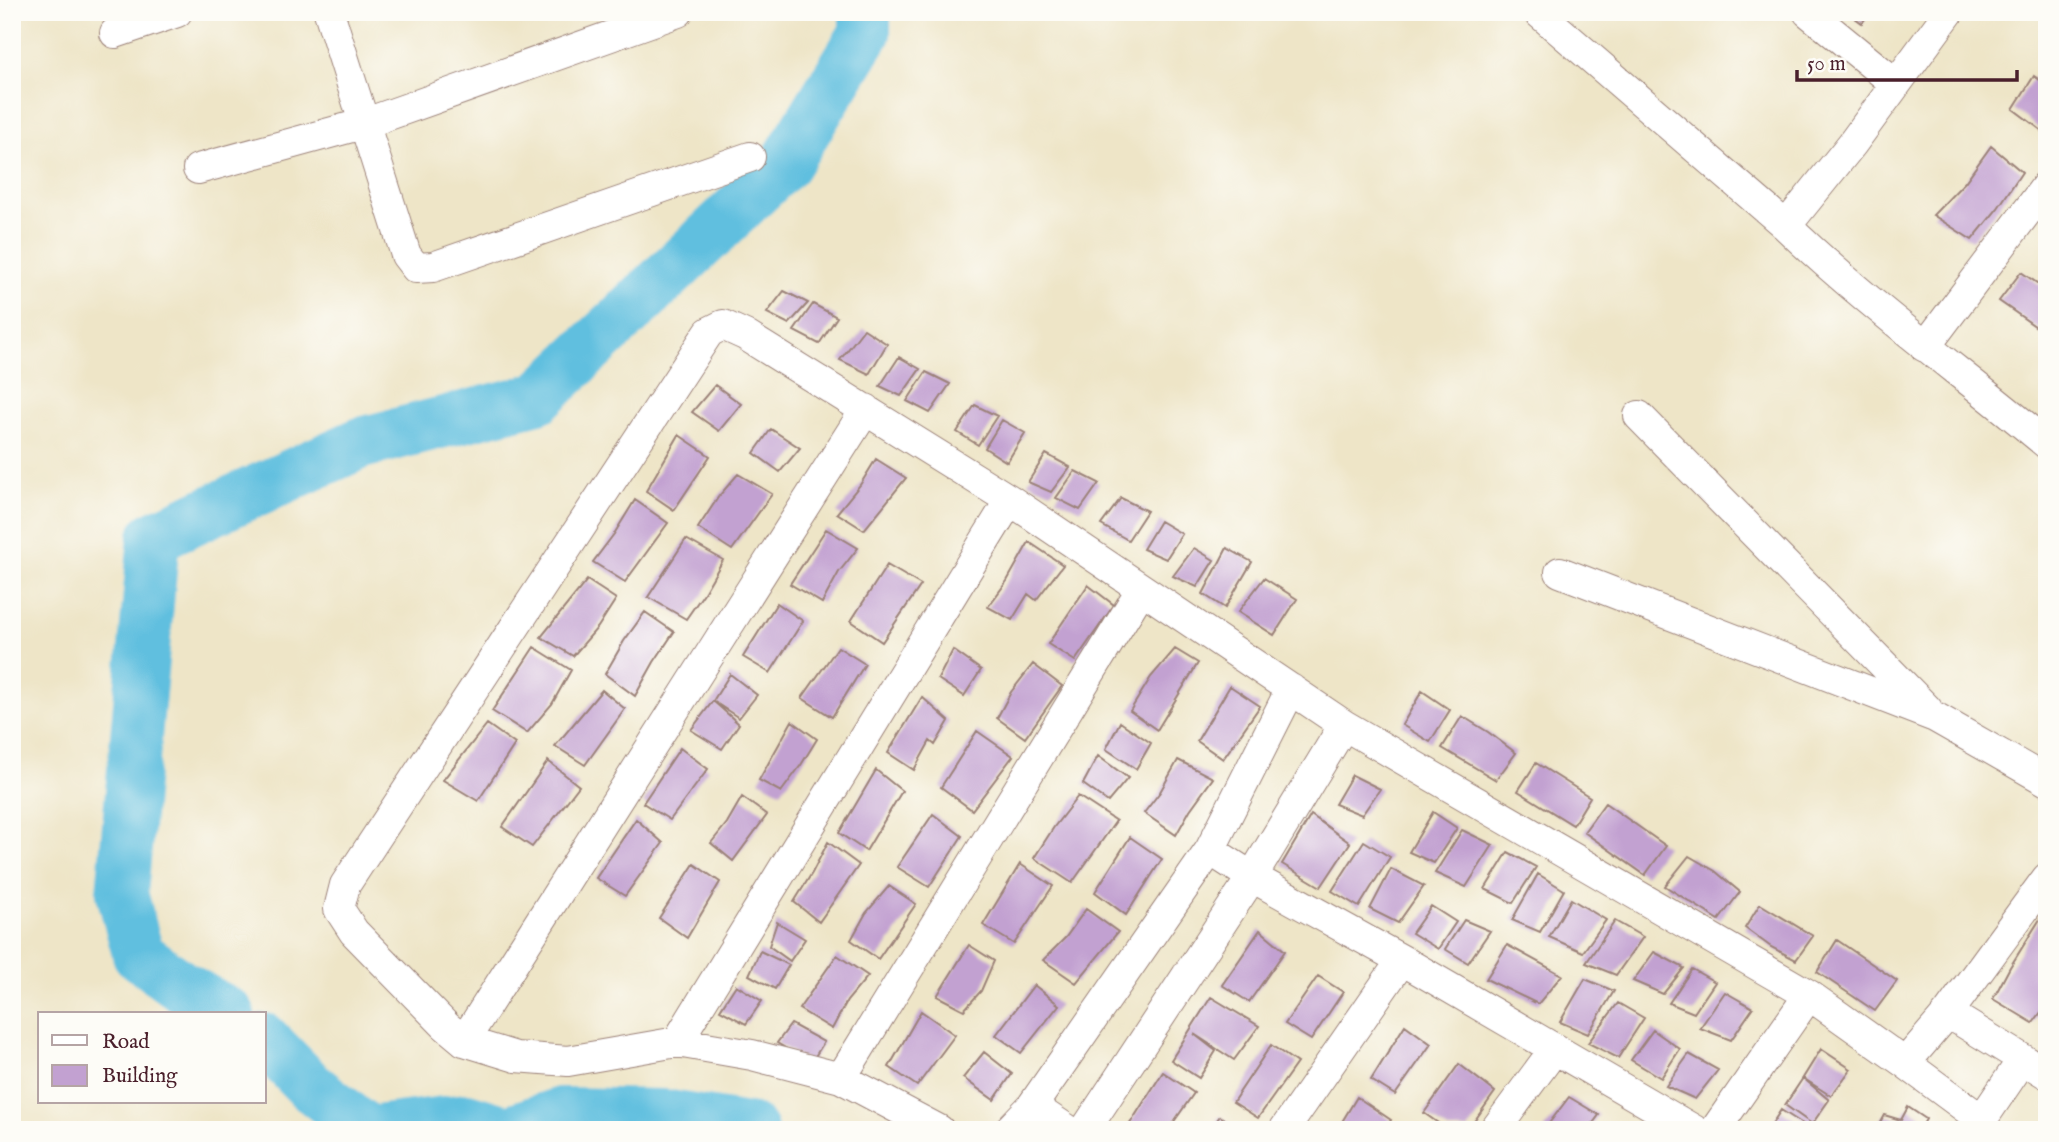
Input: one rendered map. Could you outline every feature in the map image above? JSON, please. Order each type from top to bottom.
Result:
[{"type":"street","points":[[116,33],[177,12]]},
{"type":"street","points":[[329,12],[406,255],[416,268],[433,267],[750,157]]},
{"type":"street","points":[[198,169],[366,123],[678,12]]},
{"type":"street","points":[[1538,12],[1786,226],[1829,267],[2047,444]]},
{"type":"street","points":[[1808,12],[1896,84]]},
{"type":"street","points":[[1786,226],[1852,144],[1949,12]]},
{"type":"street","points":[[1925,347],[2047,185]]},
{"type":"street","points":[[939,1130],[841,1078],[752,1055],[677,1042],[568,1061],[516,1057],[464,1041],[354,932],[340,909],[345,885],[709,332],[723,325],[745,335],[1010,500],[1344,724],[1809,995],[1905,1063],[1978,1125],[2035,1067],[1948,1013]]},
{"type":"street","points":[[464,1041],[866,409]]},
{"type":"street","points":[[1639,416],[1935,717]]},
{"type":"street","points":[[677,1042],[1010,500]]},
{"type":"street","points":[[1560,572],[1935,717],[2047,781]]},
{"type":"street","points":[[841,1078],[1141,590]]},
{"type":"street","points":[[1009,1130],[1032,1106],[1210,850],[1291,689]]},
{"type":"street","points":[[1085,1130],[1252,877],[1344,724]]},
{"type":"street","points":[[1210,850],[1252,877],[1402,960],[1694,1130]]},
{"type":"street","points":[[1905,1063],[1948,1013],[2047,878]]},
{"type":"street","points":[[1284,1130],[1402,960]]},
{"type":"street","points":[[1714,1130],[1809,995]]},
{"type":"street","points":[[1495,1130],[1554,1050]]},
{"type":"street","points":[[1032,1106],[1068,1130]]},
{"type":"building","points":[[1847,12],[1870,12],[1862,23]]},
{"type":"building","points":[[2034,76],[2047,85],[2045,133],[2013,109]]},
{"type":"building","points":[[1991,146],[2022,172],[1972,240],[1933,215],[1965,182]]},
{"type":"building","points":[[2021,272],[2047,290],[2047,325],[2042,331],[1999,301]]},
{"type":"building","points":[[784,291],[808,303],[789,324],[767,313]]},
{"type":"building","points":[[813,304],[837,317],[819,344],[794,331]]},
{"type":"building","points":[[864,329],[887,344],[869,374],[840,360]]},
{"type":"building","points":[[899,357],[920,369],[901,396],[880,386]]},
{"type":"building","points":[[926,372],[950,384],[930,413],[907,401]]},
{"type":"building","points":[[715,385],[741,404],[719,431],[692,412]]},
{"type":"building","points":[[975,405],[997,416],[978,445],[957,432]]},
{"type":"building","points":[[1002,420],[1025,433],[1007,462],[985,448]]},
{"type":"building","points":[[771,429],[800,448],[780,472],[754,453]]},
{"type":"building","points":[[679,435],[710,456],[674,510],[646,491]]},
{"type":"building","points":[[1046,454],[1070,467],[1051,492],[1028,482]]},
{"type":"building","points":[[876,459],[906,478],[864,530],[837,513],[860,485]]},
{"type":"building","points":[[1075,471],[1099,483],[1080,510],[1056,498]]},
{"type":"building","points":[[738,474],[772,494],[732,550],[698,528],[719,496]]},
{"type":"building","points":[[1121,498],[1147,511],[1128,540],[1101,525]]},
{"type":"building","points":[[635,500],[668,523],[625,582],[593,562]]},
{"type":"building","points":[[1160,521],[1182,534],[1166,559],[1143,549]]},
{"type":"building","points":[[826,529],[858,548],[839,572],[822,603],[790,584]]},
{"type":"building","points":[[686,539],[723,560],[686,619],[648,597]]},
{"type":"building","points":[[1029,542],[1063,565],[1036,600],[1028,594],[1012,620],[988,607],[1007,581]]},
{"type":"building","points":[[1194,548],[1214,560],[1197,587],[1173,576]]},
{"type":"building","points":[[1227,548],[1252,562],[1225,608],[1203,594]]},
{"type":"building","points":[[887,565],[921,585],[882,642],[851,621]]},
{"type":"building","points":[[1264,578],[1297,599],[1274,635],[1238,612]]},
{"type":"building","points":[[587,580],[616,599],[598,627],[573,656],[541,637]]},
{"type":"building","points":[[1088,585],[1114,605],[1075,661],[1048,644]]},
{"type":"building","points":[[777,603],[803,621],[770,673],[743,657]]},
{"type":"building","points":[[645,612],[674,632],[635,696],[605,674]]},
{"type":"building","points":[[534,647],[571,670],[552,704],[527,733],[492,711]]},
{"type":"building","points":[[838,647],[865,664],[832,717],[802,698]]},
{"type":"building","points":[[1175,649],[1198,663],[1157,730],[1130,711],[1151,677]]},
{"type":"building","points":[[953,650],[981,670],[964,696],[938,679]]},
{"type":"building","points":[[1033,664],[1062,686],[1025,738],[997,718],[1011,692]]},
{"type":"building","points":[[730,674],[757,695],[739,718],[713,701]]},
{"type":"building","points":[[1230,686],[1260,706],[1223,759],[1197,741]]},
{"type":"building","points":[[602,690],[625,709],[585,765],[555,746]]},
{"type":"building","points":[[1422,691],[1450,710],[1430,742],[1402,725]]},
{"type":"building","points":[[922,697],[949,721],[935,745],[930,741],[914,770],[888,753]]},
{"type":"building","points":[[713,701],[739,724],[722,749],[691,730]]},
{"type":"building","points":[[1462,716],[1516,753],[1496,780],[1442,748]]},
{"type":"building","points":[[792,721],[817,739],[781,792],[759,780]]},
{"type":"building","points":[[1120,722],[1151,743],[1136,769],[1106,749]]},
{"type":"building","points":[[487,724],[515,744],[478,801],[443,780]]},
{"type":"building","points":[[977,731],[1013,756],[972,810],[941,787]]},
{"type":"building","points":[[680,748],[708,769],[670,820],[643,803]]},
{"type":"building","points":[[1098,756],[1128,778],[1108,802],[1083,784]]},
{"type":"building","points":[[1178,760],[1213,778],[1176,835],[1144,813],[1160,792]]},
{"type":"building","points":[[548,761],[579,786],[532,847],[502,827]]},
{"type":"building","points":[[1536,763],[1590,797],[1573,825],[1518,791]]},
{"type":"building","points":[[876,770],[902,791],[866,851],[839,833]]},
{"type":"building","points":[[1352,775],[1380,789],[1362,815],[1335,804]]},
{"type":"building","points":[[1078,796],[1116,821],[1072,883],[1034,858]]},
{"type":"building","points":[[742,797],[767,815],[733,861],[711,843]]},
{"type":"building","points":[[1605,803],[1666,846],[1645,875],[1584,832]]},
{"type":"building","points":[[1433,812],[1457,828],[1434,863],[1409,852]]},
{"type":"building","points":[[933,814],[962,836],[929,887],[897,867]]},
{"type":"building","points":[[1311,815],[1350,843],[1321,887],[1282,864]]},
{"type":"building","points":[[636,819],[663,843],[625,896],[596,878]]},
{"type":"building","points":[[1462,830],[1493,845],[1466,887],[1435,873]]},
{"type":"building","points":[[1130,837],[1162,859],[1126,915],[1095,892]]},
{"type":"building","points":[[1364,841],[1390,857],[1359,907],[1332,891]]},
{"type":"building","points":[[828,842],[859,865],[819,922],[794,902]]},
{"type":"building","points":[[1508,852],[1536,867],[1513,903],[1485,889]]},
{"type":"building","points":[[1689,856],[1715,871],[1740,892],[1719,920],[1665,886]]},
{"type":"building","points":[[694,864],[720,882],[687,938],[659,918]]},
{"type":"building","points":[[1020,864],[1053,886],[1014,944],[983,925]]},
{"type":"building","points":[[1391,869],[1424,886],[1398,923],[1370,909]]},
{"type":"building","points":[[1538,874],[1564,890],[1540,932],[1512,920]]},
{"type":"building","points":[[889,886],[916,904],[878,959],[851,940],[866,913]]},
{"type":"building","points":[[1571,899],[1606,920],[1583,952],[1549,937]]},
{"type":"building","points":[[1760,904],[1813,936],[1796,960],[1771,947],[1745,928]]},
{"type":"building","points":[[1431,906],[1456,922],[1438,949],[1412,933]]},
{"type":"building","points":[[2047,908],[2047,985],[2044,989],[2047,991],[2047,1004],[2033,1023],[1993,999]]},
{"type":"building","points":[[1086,909],[1118,932],[1076,983],[1043,960],[1066,937]]},
{"type":"building","points":[[1464,920],[1490,931],[1468,963],[1445,949]]},
{"type":"building","points":[[1615,921],[1643,937],[1616,975],[1586,963]]},
{"type":"building","points":[[777,922],[805,939],[790,961],[769,946]]},
{"type":"building","points":[[1260,930],[1285,951],[1249,1002],[1222,985]]},
{"type":"building","points":[[1837,940],[1897,981],[1875,1011],[1817,972]]},
{"type":"building","points":[[969,945],[994,961],[981,991],[964,1010],[937,996]]},
{"type":"building","points":[[1507,945],[1562,975],[1538,1004],[1486,979]]},
{"type":"building","points":[[760,951],[789,965],[775,989],[749,975]]},
{"type":"building","points":[[1654,952],[1684,968],[1663,994],[1633,981]]},
{"type":"building","points":[[837,955],[868,976],[847,1001],[832,1029],[799,1009]]},
{"type":"building","points":[[1692,969],[1715,982],[1694,1013],[1669,1003]]},
{"type":"building","points":[[1318,976],[1343,992],[1311,1040],[1285,1024]]},
{"type":"building","points":[[1585,979],[1614,991],[1588,1034],[1560,1022]]},
{"type":"building","points":[[736,985],[762,1001],[746,1024],[720,1010]]},
{"type":"building","points":[[1034,985],[1059,1005],[1021,1053],[996,1035]]},
{"type":"building","points":[[1725,992],[1753,1008],[1731,1040],[1700,1028]]},
{"type":"building","points":[[1211,997],[1259,1026],[1234,1060],[1194,1034],[1216,1051],[1199,1078],[1171,1060]]},
{"type":"building","points":[[1618,1003],[1644,1018],[1618,1058],[1588,1043]]},
{"type":"building","points":[[921,1011],[955,1035],[917,1086],[889,1067]]},
{"type":"building","points":[[791,1024],[824,1042],[811,1063],[777,1043]]},
{"type":"building","points":[[1405,1025],[1431,1044],[1395,1095],[1371,1080]]},
{"type":"building","points":[[1653,1030],[1680,1049],[1661,1078],[1631,1060]]},
{"type":"building","points":[[1271,1045],[1297,1063],[1258,1118],[1233,1102]]},
{"type":"building","points":[[1821,1049],[1851,1069],[1831,1096],[1803,1078]]},
{"type":"building","points":[[984,1052],[1012,1074],[994,1100],[963,1078]]},
{"type":"building","points":[[1689,1054],[1718,1070],[1695,1099],[1666,1086]]},
{"type":"building","points":[[1459,1064],[1495,1092],[1468,1130],[1448,1130],[1424,1113]]},
{"type":"building","points":[[1163,1072],[1194,1093],[1168,1130],[1126,1130]]},
{"type":"building","points":[[1803,1078],[1829,1100],[1812,1124],[1785,1105]]},
{"type":"building","points":[[1357,1097],[1391,1120],[1384,1130],[1337,1130]]},
{"type":"building","points":[[1569,1097],[1599,1115],[1588,1130],[1544,1130]]},
{"type":"building","points":[[1908,1107],[1926,1119],[1920,1130],[1866,1130],[1868,1124],[1877,1128],[1884,1115],[1901,1120]]},
{"type":"building","points":[[1781,1110],[1806,1126],[1803,1130],[1768,1130]]},
{"type":"building","points":[[1220,1116],[1239,1130],[1210,1130]]},
{"type":"waterway","points":[[226,1012],[181,986],[138,954],[122,893],[154,537],[361,443],[538,398],[785,164],[865,33],[865,12]]},
{"type":"waterway","points":[[266,1041],[311,1087],[366,1130]]},
{"type":"waterway","points":[[510,1130],[560,1113],[663,1115],[752,1130]]},
{"type":"waterway","points":[[383,1130],[467,1119],[503,1130]]}]
